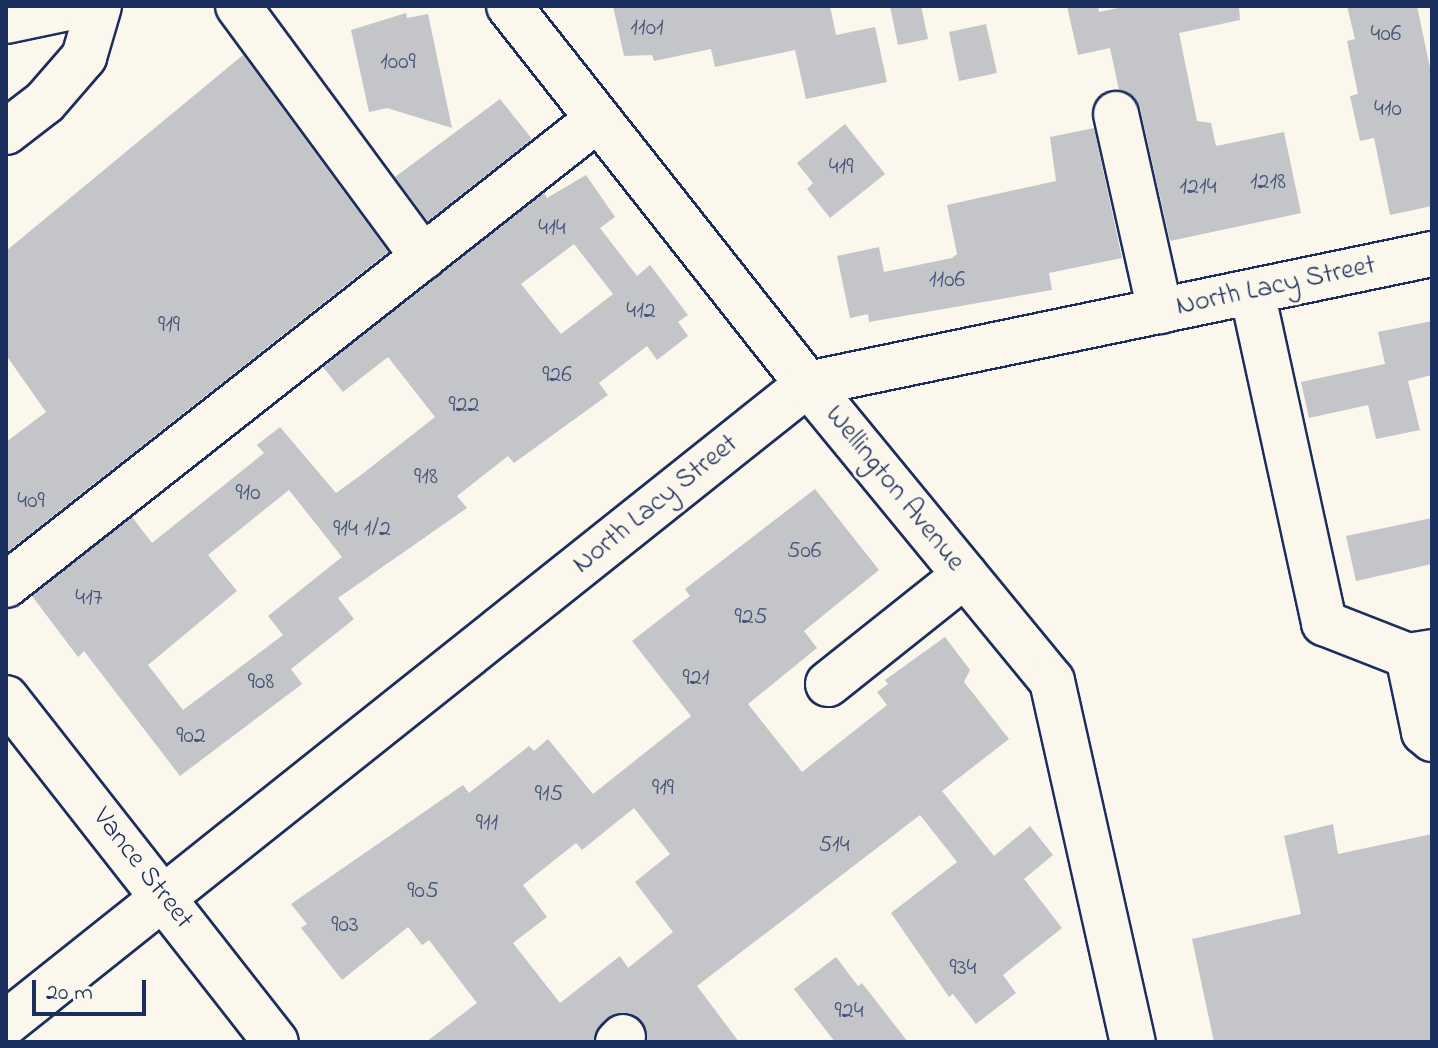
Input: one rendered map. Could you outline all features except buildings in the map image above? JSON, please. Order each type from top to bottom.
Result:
[{"type":"street","points":[[6,21],[77,6]]},
{"type":"street","points":[[6,132],[45,102],[84,57],[99,6]]},
{"type":"street","points":[[238,6],[423,257]]},
{"type":"street","name":"Wellington Avenue","points":[[509,6],[808,384],[1052,681],[1129,1040]]},
{"type":"street","points":[[1116,114],[1160,311]]},
{"type":"street","points":[[6,585],[598,119]]},
{"type":"street","name":"North Lacy Street","points":[[6,1023],[808,384],[1432,254]]},
{"type":"street","points":[[1252,292],[1324,623],[1420,654],[1424,732],[1432,739]]},
{"type":"street","points":[[828,684],[965,575]]},
{"type":"street","name":"Vance Street","points":[[6,698],[276,1042]]}]
